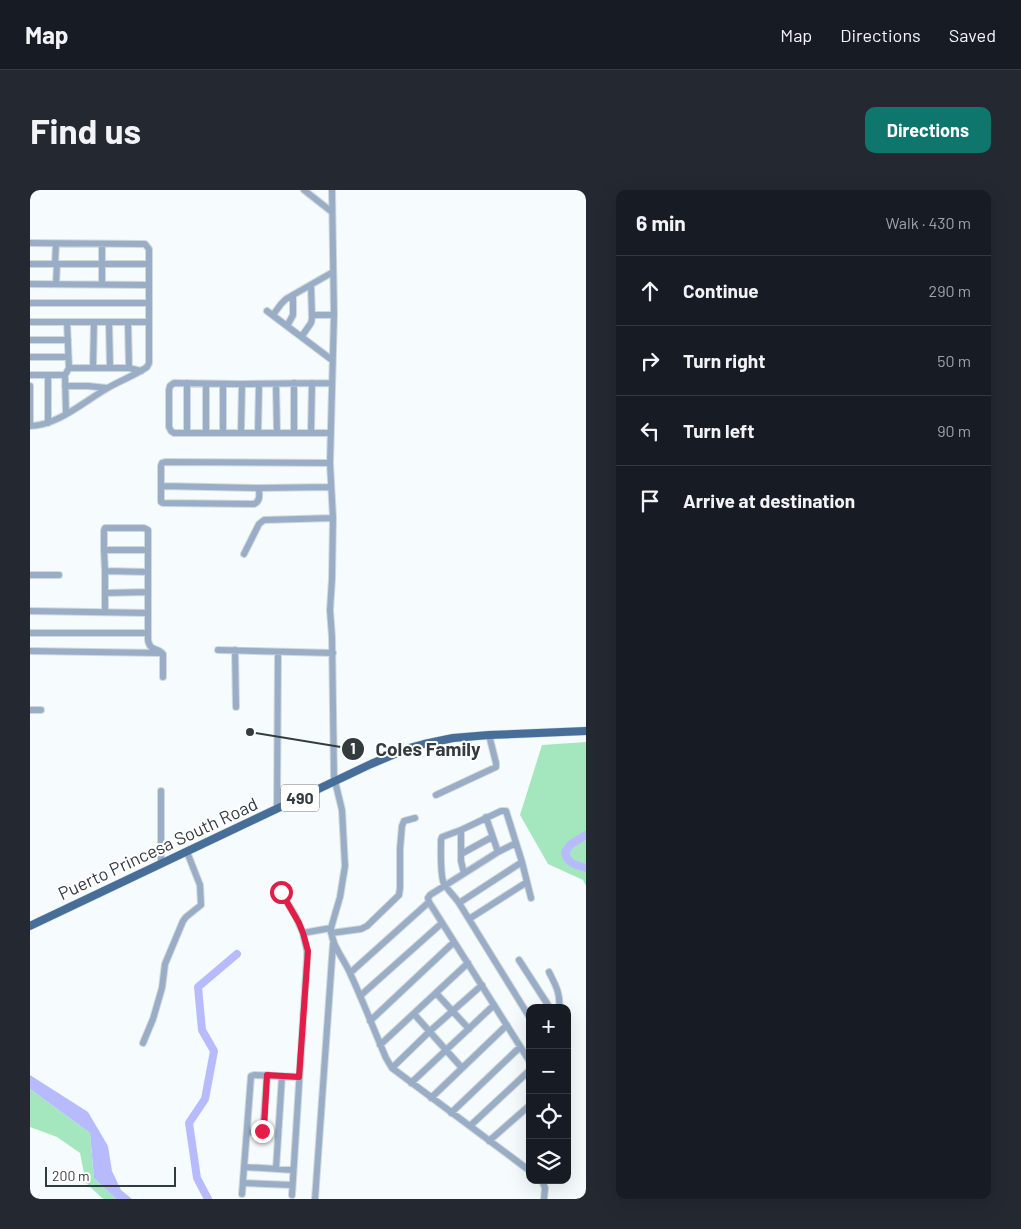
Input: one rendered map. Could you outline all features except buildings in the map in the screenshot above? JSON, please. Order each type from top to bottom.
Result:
[{"type":"main road","name":"Puerto Princesa South Road","points":[[30,926],[395,753],[453,738],[586,732]]},
{"type":"street","points":[[304,190],[332,212]]},
{"type":"street","points":[[315,1199],[333,944],[330,930],[340,897],[345,866],[342,810],[334,770],[333,653],[330,610],[333,518],[330,463],[334,315],[332,190]]},
{"type":"street","points":[[30,243],[145,244],[149,249],[149,362],[147,367],[107,388],[66,414],[48,423],[30,426],[30,386]]},
{"type":"street","points":[[56,244],[56,284]]},
{"type":"street","points":[[102,244],[102,284]]},
{"type":"street","points":[[30,264],[148,264]]},
{"type":"street","points":[[332,360],[270,313],[293,295],[333,272]]},
{"type":"street","points":[[30,284],[149,285]]},
{"type":"street","points":[[302,336],[311,323],[313,315],[311,285]]},
{"type":"street","points":[[287,326],[293,315],[293,295]]},
{"type":"street","points":[[30,303],[149,303]]},
{"type":"street","points":[[313,315],[334,315]]},
{"type":"street","points":[[30,322],[148,322]]},
{"type":"street","points":[[66,414],[65,375],[69,368],[67,322]]},
{"type":"street","points":[[93,368],[94,322]]},
{"type":"street","points":[[110,322],[110,368]]},
{"type":"street","points":[[128,322],[129,368]]},
{"type":"street","points":[[30,340],[68,340]]},
{"type":"street","points":[[30,357],[68,357]]},
{"type":"street","points":[[69,368],[129,368],[141,371]]},
{"type":"street","points":[[30,375],[65,375]]},
{"type":"street","points":[[48,375],[48,423]]},
{"type":"street","points":[[331,433],[174,433],[170,429],[169,390],[170,386],[174,383],[332,383]]},
{"type":"street","points":[[187,383],[187,433]]},
{"type":"street","points":[[294,383],[294,433]]},
{"type":"street","points":[[312,383],[312,433]]},
{"type":"street","points":[[206,384],[206,433]]},
{"type":"street","points":[[223,384],[223,433]]},
{"type":"street","points":[[241,433],[242,384]]},
{"type":"street","points":[[258,433],[259,384]]},
{"type":"street","points":[[276,384],[277,433]]},
{"type":"street","points":[[65,386],[107,388]]},
{"type":"street","points":[[259,488],[259,500],[256,503],[165,503],[161,501],[160,466],[166,462],[330,463]]},
{"type":"street","points":[[161,486],[331,487]]},
{"type":"street","points":[[244,554],[259,524],[264,520],[333,518]]},
{"type":"street","points":[[104,612],[104,530],[107,528],[146,528],[148,532],[148,633],[150,646],[162,653]]},
{"type":"street","points":[[104,550],[148,550]]},
{"type":"street","points":[[105,572],[148,572]]},
{"type":"street","points":[[30,575],[59,575]]},
{"type":"street","points":[[105,593],[148,592]]},
{"type":"street","points":[[30,611],[148,613]]},
{"type":"street","points":[[30,633],[148,633]]},
{"type":"street","points":[[218,650],[333,653]]},
{"type":"street","points":[[235,650],[236,707]]},
{"type":"street","points":[[30,651],[162,653]]},
{"type":"street","points":[[277,809],[278,652]]},
{"type":"street","points":[[162,653],[163,677]]},
{"type":"street","points":[[30,710],[41,710]]},
{"type":"street","points":[[436,795],[496,767],[488,735]]},
{"type":"street","points":[[160,791],[161,864]]},
{"type":"street","points":[[526,1012],[459,903],[442,879],[441,838],[501,811],[506,812],[531,898]]},
{"type":"street","points":[[303,933],[355,930],[367,926],[399,895],[402,826],[404,822],[415,818]]},
{"type":"street","points":[[486,818],[498,852]]},
{"type":"street","points":[[461,830],[461,864],[464,873]]},
{"type":"street","points":[[461,854],[492,837]]},
{"type":"street","points":[[516,843],[464,873],[428,898],[526,1056]]},
{"type":"street","points":[[143,1043],[153,1019],[162,988],[165,964],[183,921],[201,905],[200,884],[187,852]]},
{"type":"street","points":[[459,903],[522,862]]},
{"type":"street","points":[[469,919],[527,882]]},
{"type":"street","points":[[281,892],[296,917],[308,951],[292,1194]]},
{"type":"street","points":[[350,973],[429,902]]},
{"type":"street","points":[[360,996],[442,923]]},
{"type":"street","points":[[370,1021],[454,942]]},
{"type":"street","points":[[333,944],[350,973],[380,1045],[392,1068],[526,1168]]},
{"type":"street","points":[[519,960],[547,1004]]},
{"type":"street","points":[[380,1045],[468,963]]},
{"type":"street","points":[[549,972],[557,988],[559,1004]]},
{"type":"street","points":[[392,1068],[482,985]]},
{"type":"street","points":[[436,994],[469,1029]]},
{"type":"street","points":[[411,1083],[494,1005]]},
{"type":"street","points":[[414,1014],[462,1068]]},
{"type":"street","points":[[431,1098],[507,1025]]},
{"type":"street","points":[[451,1113],[520,1047]]},
{"type":"street","points":[[470,1126],[526,1074]]},
{"type":"street","points":[[247,1132],[260,1132],[263,1130],[267,1075]]},
{"type":"street","points":[[242,1194],[251,1076],[299,1077]]},
{"type":"street","points":[[276,1169],[282,1076]]},
{"type":"street","points":[[490,1142],[526,1109]]},
{"type":"street","points":[[244,1167],[293,1170]]},
{"type":"street","points":[[243,1183],[292,1186]]},
{"type":"street","points":[[544,1184],[544,1199]]},
{"type":"green space","points":[[586,742],[586,886],[583,880],[548,864],[520,815],[542,745]]},
{"type":"green space","points":[[30,1089],[90,1133],[94,1178],[116,1199],[103,1199],[86,1183],[80,1153],[57,1137],[30,1127]]},
{"type":"water","points":[[30,1075],[88,1112],[108,1146],[112,1171],[121,1190],[132,1199],[116,1199],[94,1178],[90,1133],[30,1089]]},
{"type":"waterway","points":[[586,835],[571,844],[565,852],[570,862],[586,868]]},
{"type":"waterway","points":[[208,1199],[197,1178],[189,1123],[205,1099],[214,1051],[202,1030],[198,987],[237,954]]},
{"type":"place","name":"Coles Family","points":[[250,732]]},
{"type":"route","points":[[262,1131],[264,1129],[267,1075],[299,1077],[308,951],[299,923],[281,892]]}]
